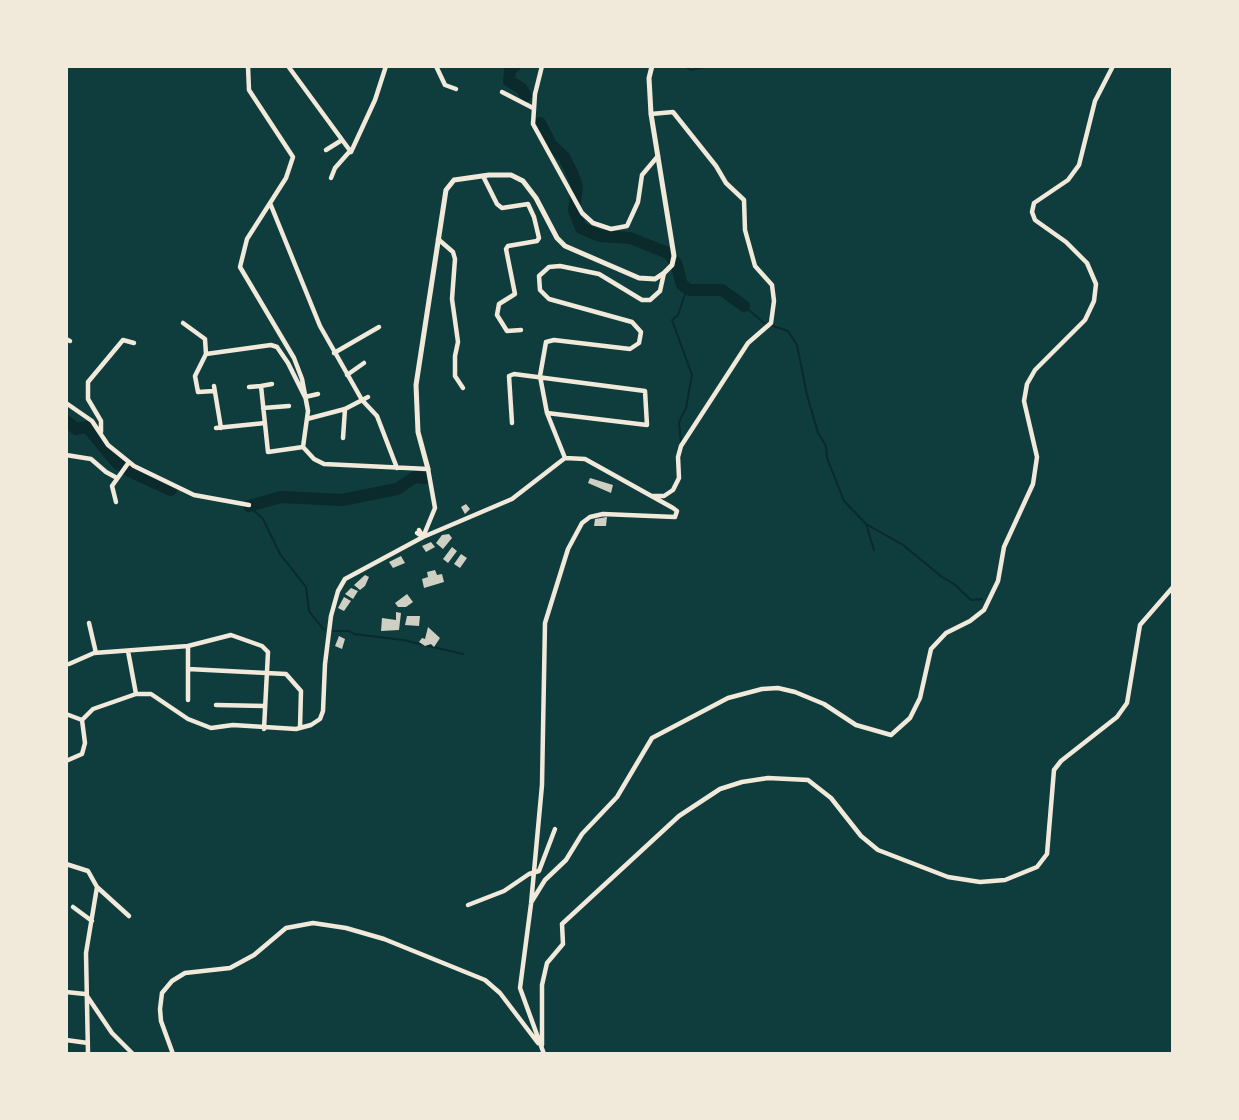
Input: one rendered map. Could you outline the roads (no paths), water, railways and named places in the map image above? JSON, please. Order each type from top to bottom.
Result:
[{"type":"street","points":[[248,66],[249,90],[293,157],[286,178],[248,239],[240,267],[294,358],[305,397],[307,418],[303,447]]},
{"type":"street","points":[[288,66],[350,151]]},
{"type":"street","points":[[331,178],[335,168],[350,151],[367,120],[386,66]]},
{"type":"street","points":[[436,66],[445,85],[456,89]]},
{"type":"street","points":[[542,66],[533,108],[533,124],[582,213],[593,223],[611,229],[627,226],[638,202],[642,175],[658,156]]},
{"type":"street","points":[[423,537],[435,508],[418,432],[416,385],[438,239],[449,186],[454,180],[511,175],[523,181],[536,198],[557,238],[565,246],[639,278],[655,279],[672,265],[674,256],[651,114],[648,78],[652,66]]},
{"type":"street","points":[[531,904],[545,880],[566,860],[582,834],[617,797],[652,738],[665,729],[728,698],[746,692],[778,688],[813,699],[856,725],[891,735],[910,718],[920,698],[927,661],[937,640],[984,610],[998,581],[1004,547],[1033,484],[1038,457],[1026,414],[1024,400],[1027,384],[1035,370],[1085,320],[1094,300],[1096,284],[1087,263],[1066,243],[1035,220],[1032,212],[1034,203],[1068,180],[1079,165],[1095,101],[1113,66]]},
{"type":"street","points":[[502,92],[533,108]]},
{"type":"street","points":[[650,496],[664,496],[673,490],[679,478],[678,458],[681,446],[748,343],[771,323],[774,301],[772,285],[755,266],[745,230],[744,200],[726,183],[716,166],[673,112],[651,114]]},
{"type":"street","points":[[326,150],[342,140]]},
{"type":"street","points":[[483,176],[497,204],[502,208],[528,204],[534,217],[539,238],[537,241],[508,246],[506,249],[515,294],[499,304],[497,315],[507,331],[521,330]]},
{"type":"street","points":[[270,203],[320,326],[362,400],[377,416],[397,468]]},
{"type":"street","points":[[438,239],[453,252],[455,259],[452,299],[458,342],[455,376],[463,388]]},
{"type":"street","points":[[565,458],[546,413],[540,376],[546,342],[554,340],[630,349],[636,347],[641,336],[638,326],[632,322],[549,299],[537,284],[543,272],[549,267],[560,266],[599,274],[642,300],[650,300],[660,291],[664,273]]},
{"type":"street","points":[[183,323],[205,339],[206,354],[196,371],[198,392],[214,388],[217,392],[218,428],[264,423]]},
{"type":"street","points":[[334,353],[379,327]]},
{"type":"street","points":[[101,432],[101,421],[88,399],[88,382],[123,340],[134,343]]},
{"type":"street","points":[[206,354],[271,345],[277,347],[305,397]]},
{"type":"street","points":[[347,375],[364,363]]},
{"type":"street","points":[[512,423],[509,376],[514,374],[645,391],[647,425],[546,413]]},
{"type":"street","points":[[249,387],[272,384]]},
{"type":"street","points":[[261,386],[268,452],[303,447]]},
{"type":"street","points":[[305,397],[318,394]]},
{"type":"street","points":[[307,418],[345,409],[368,397]]},
{"type":"street","points":[[66,403],[92,421],[108,445],[129,462],[194,495],[249,505]]},
{"type":"street","points":[[263,408],[285,408]]},
{"type":"street","points":[[343,438],[345,409]]},
{"type":"street","points":[[303,447],[314,459],[324,464],[428,469]]},
{"type":"street","points":[[66,454],[91,459],[117,478]]},
{"type":"street","points":[[82,720],[93,709],[136,694],[151,694],[188,719],[212,728],[233,725],[264,729],[300,728],[320,719],[323,711],[325,664],[331,616],[344,577],[404,549],[423,537],[446,529],[465,517],[512,499],[565,458],[585,459],[673,508],[677,515],[669,518],[603,514],[590,517],[575,532],[545,623],[543,760],[531,904],[520,988],[544,1054]]},
{"type":"street","points":[[116,502],[112,486],[129,462]]},
{"type":"street","points":[[418,532],[423,537]]},
{"type":"street","points":[[542,1048],[542,985],[547,963],[562,944],[562,924],[679,816],[720,789],[742,782],[768,778],[808,780],[820,787],[861,836],[878,850],[948,877],[980,882],[1005,880],[1036,867],[1047,854],[1054,770],[1061,761],[1117,717],[1127,703],[1140,625],[1173,587]]},
{"type":"street","points":[[89,623],[96,653]]},
{"type":"street","points":[[69,664],[96,653],[188,646],[231,635],[262,646],[268,652],[264,729]]},
{"type":"street","points":[[188,646],[188,700]]},
{"type":"street","points":[[128,651],[136,694]]},
{"type":"street","points":[[188,669],[285,674],[301,691],[300,728]]},
{"type":"street","points":[[216,705],[265,706]]},
{"type":"street","points":[[66,714],[82,720]]},
{"type":"street","points":[[66,761],[82,754],[85,743],[82,720]]},
{"type":"street","points":[[468,905],[504,891],[529,874],[539,871],[555,829]]},
{"type":"street","points":[[66,864],[88,871],[97,887],[129,916]]},
{"type":"street","points":[[88,1054],[86,953],[97,887]]},
{"type":"street","points":[[73,908],[92,921]]},
{"type":"street","points":[[173,1054],[161,1021],[160,1009],[162,993],[172,981],[185,973],[230,969],[254,955],[286,928],[313,923],[346,928],[384,939],[485,980],[500,993],[542,1048]]},
{"type":"street","points":[[66,992],[85,992]]},
{"type":"street","points":[[85,992],[95,1010],[133,1054]]},
{"type":"street","points":[[66,1040],[88,1043]]},
{"type":"waterway","points":[[515,66],[510,70],[509,81],[521,88],[526,96]]},
{"type":"waterway","points":[[684,66],[691,70],[709,66]]},
{"type":"waterway","points":[[540,123],[551,145],[564,157],[573,175],[577,187],[574,210],[581,228],[600,236],[630,238],[668,253],[676,263],[682,285],[690,290],[722,290],[744,306]]},
{"type":"waterway","points":[[681,443],[679,422],[686,408],[692,375],[672,320],[678,315],[687,288]]},
{"type":"waterway","points":[[744,306],[764,323],[788,331],[797,345],[807,395],[818,433],[826,446],[827,458],[844,501],[866,524],[903,545],[971,600],[982,599]]},
{"type":"waterway","points":[[66,421],[76,429],[87,427],[117,463],[129,471],[171,490]]},
{"type":"waterway","points":[[249,506],[281,497],[342,500],[397,489],[415,477],[425,478]]},
{"type":"waterway","points":[[249,506],[263,519],[280,554],[306,587],[309,611],[324,630]]},
{"type":"waterway","points":[[866,524],[874,550]]},
{"type":"waterway","points":[[332,631],[349,631],[354,634],[403,640],[463,654]]}]
